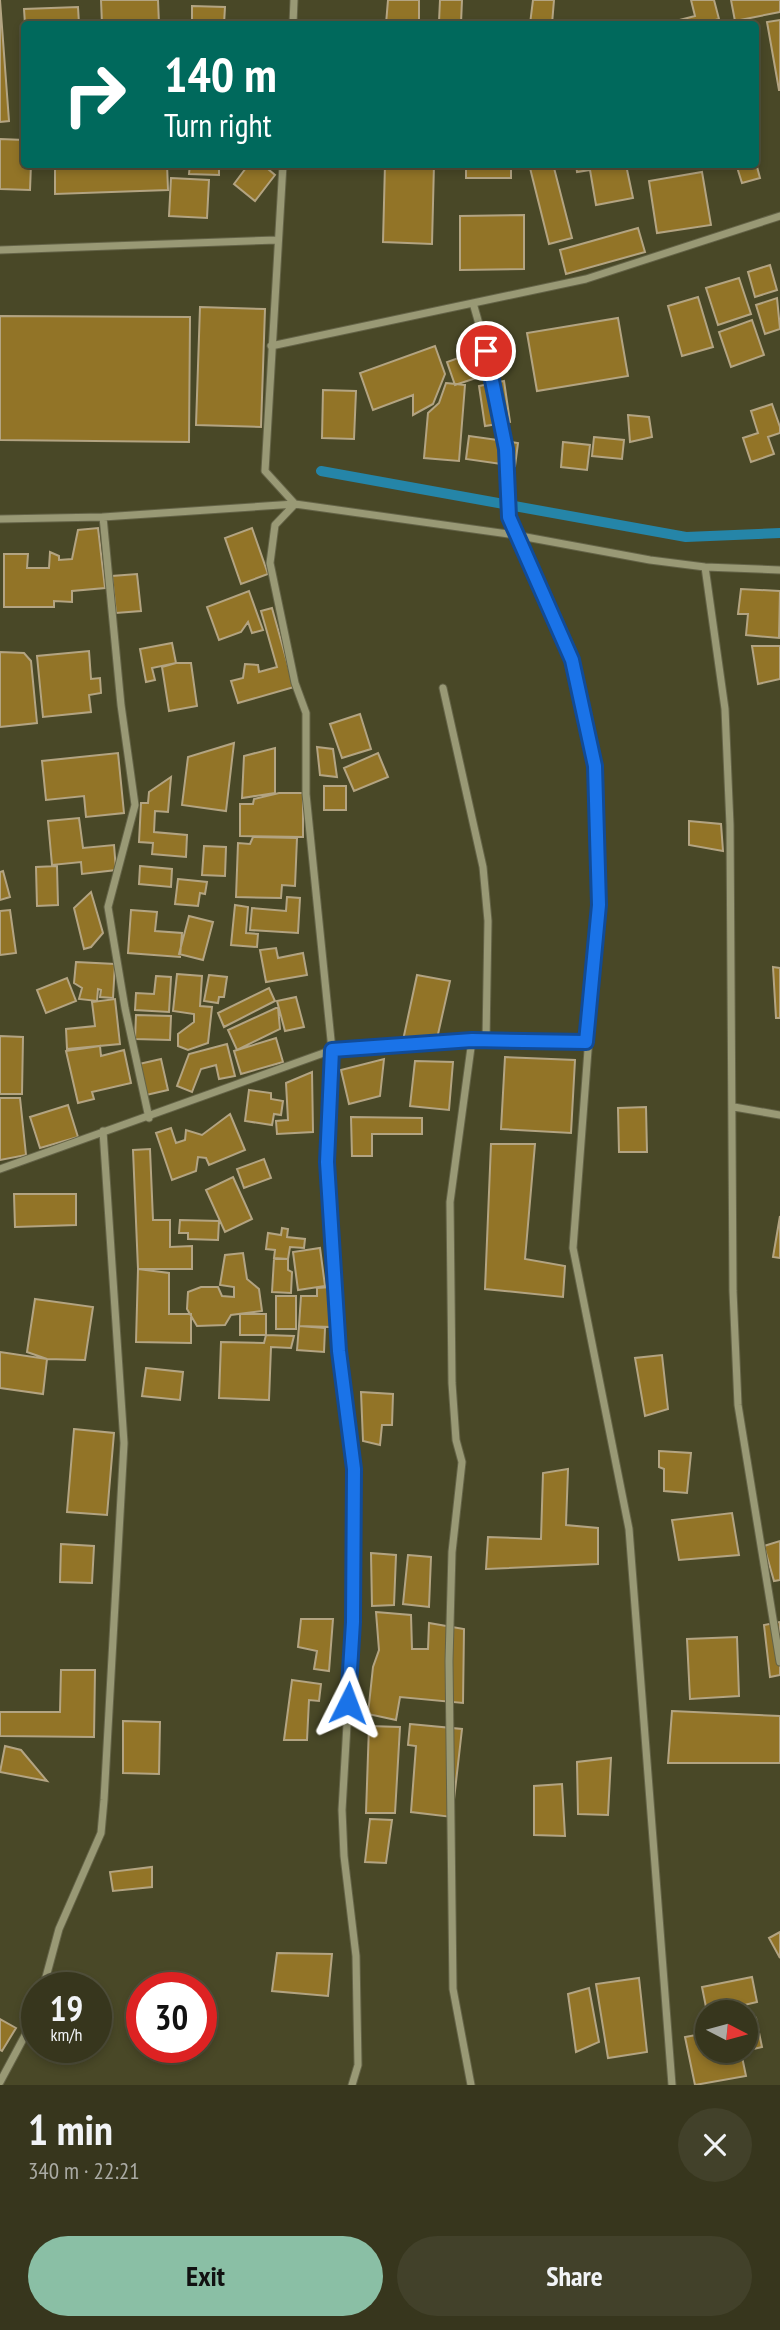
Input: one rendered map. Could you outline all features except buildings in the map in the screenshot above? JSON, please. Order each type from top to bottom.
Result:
[{"type":"street","points":[[293,21],[294,0]]},
{"type":"street","points":[[283,168],[265,471],[295,504]]},
{"type":"street","points":[[271,346],[586,279],[780,216]]},
{"type":"street","points":[[0,250],[277,240]]},
{"type":"street","points":[[472,303],[494,376],[506,449],[509,517],[572,660],[595,766],[599,905],[586,1042],[573,1248],[629,1529],[672,2085]]},
{"type":"street","points":[[295,504],[275,525],[270,563],[295,683],[306,713],[306,794],[332,1050],[328,1176],[339,1351],[354,1469],[353,1622],[342,1810],[344,1856],[356,1956],[358,2065],[352,2085]]},
{"type":"street","points":[[0,519],[103,517],[295,504],[515,535],[705,567],[780,570]]},
{"type":"street","points":[[103,517],[121,705],[135,805],[108,907],[125,1008],[149,1118]]},
{"type":"street","points":[[705,567],[726,735],[730,825],[734,1107],[733,1291],[738,1405],[780,1662]]},
{"type":"street","points":[[443,688],[483,867],[488,921],[486,1040]]},
{"type":"street","points":[[0,1169],[103,1131],[149,1118],[332,1050],[472,1040],[586,1042]]},
{"type":"street","points":[[471,2085],[453,1989],[449,1661],[452,1552],[461,1473],[452,1383],[450,1202],[472,1040]]},
{"type":"street","points":[[734,1107],[780,1115]]},
{"type":"street","points":[[47,1972],[59,1929],[101,1833],[104,1800],[124,1443],[103,1131]]},
{"type":"street","points":[[0,2082],[21,2043]]},
{"type":"waterway","points":[[321,471],[686,537],[780,533]]},
{"type":"route","points":[[348,1703],[353,1622],[354,1469],[339,1351],[327,1162],[332,1050],[472,1040],[586,1042],[599,905],[595,766],[572,660],[509,517],[506,449],[494,376],[486,351]]}]
